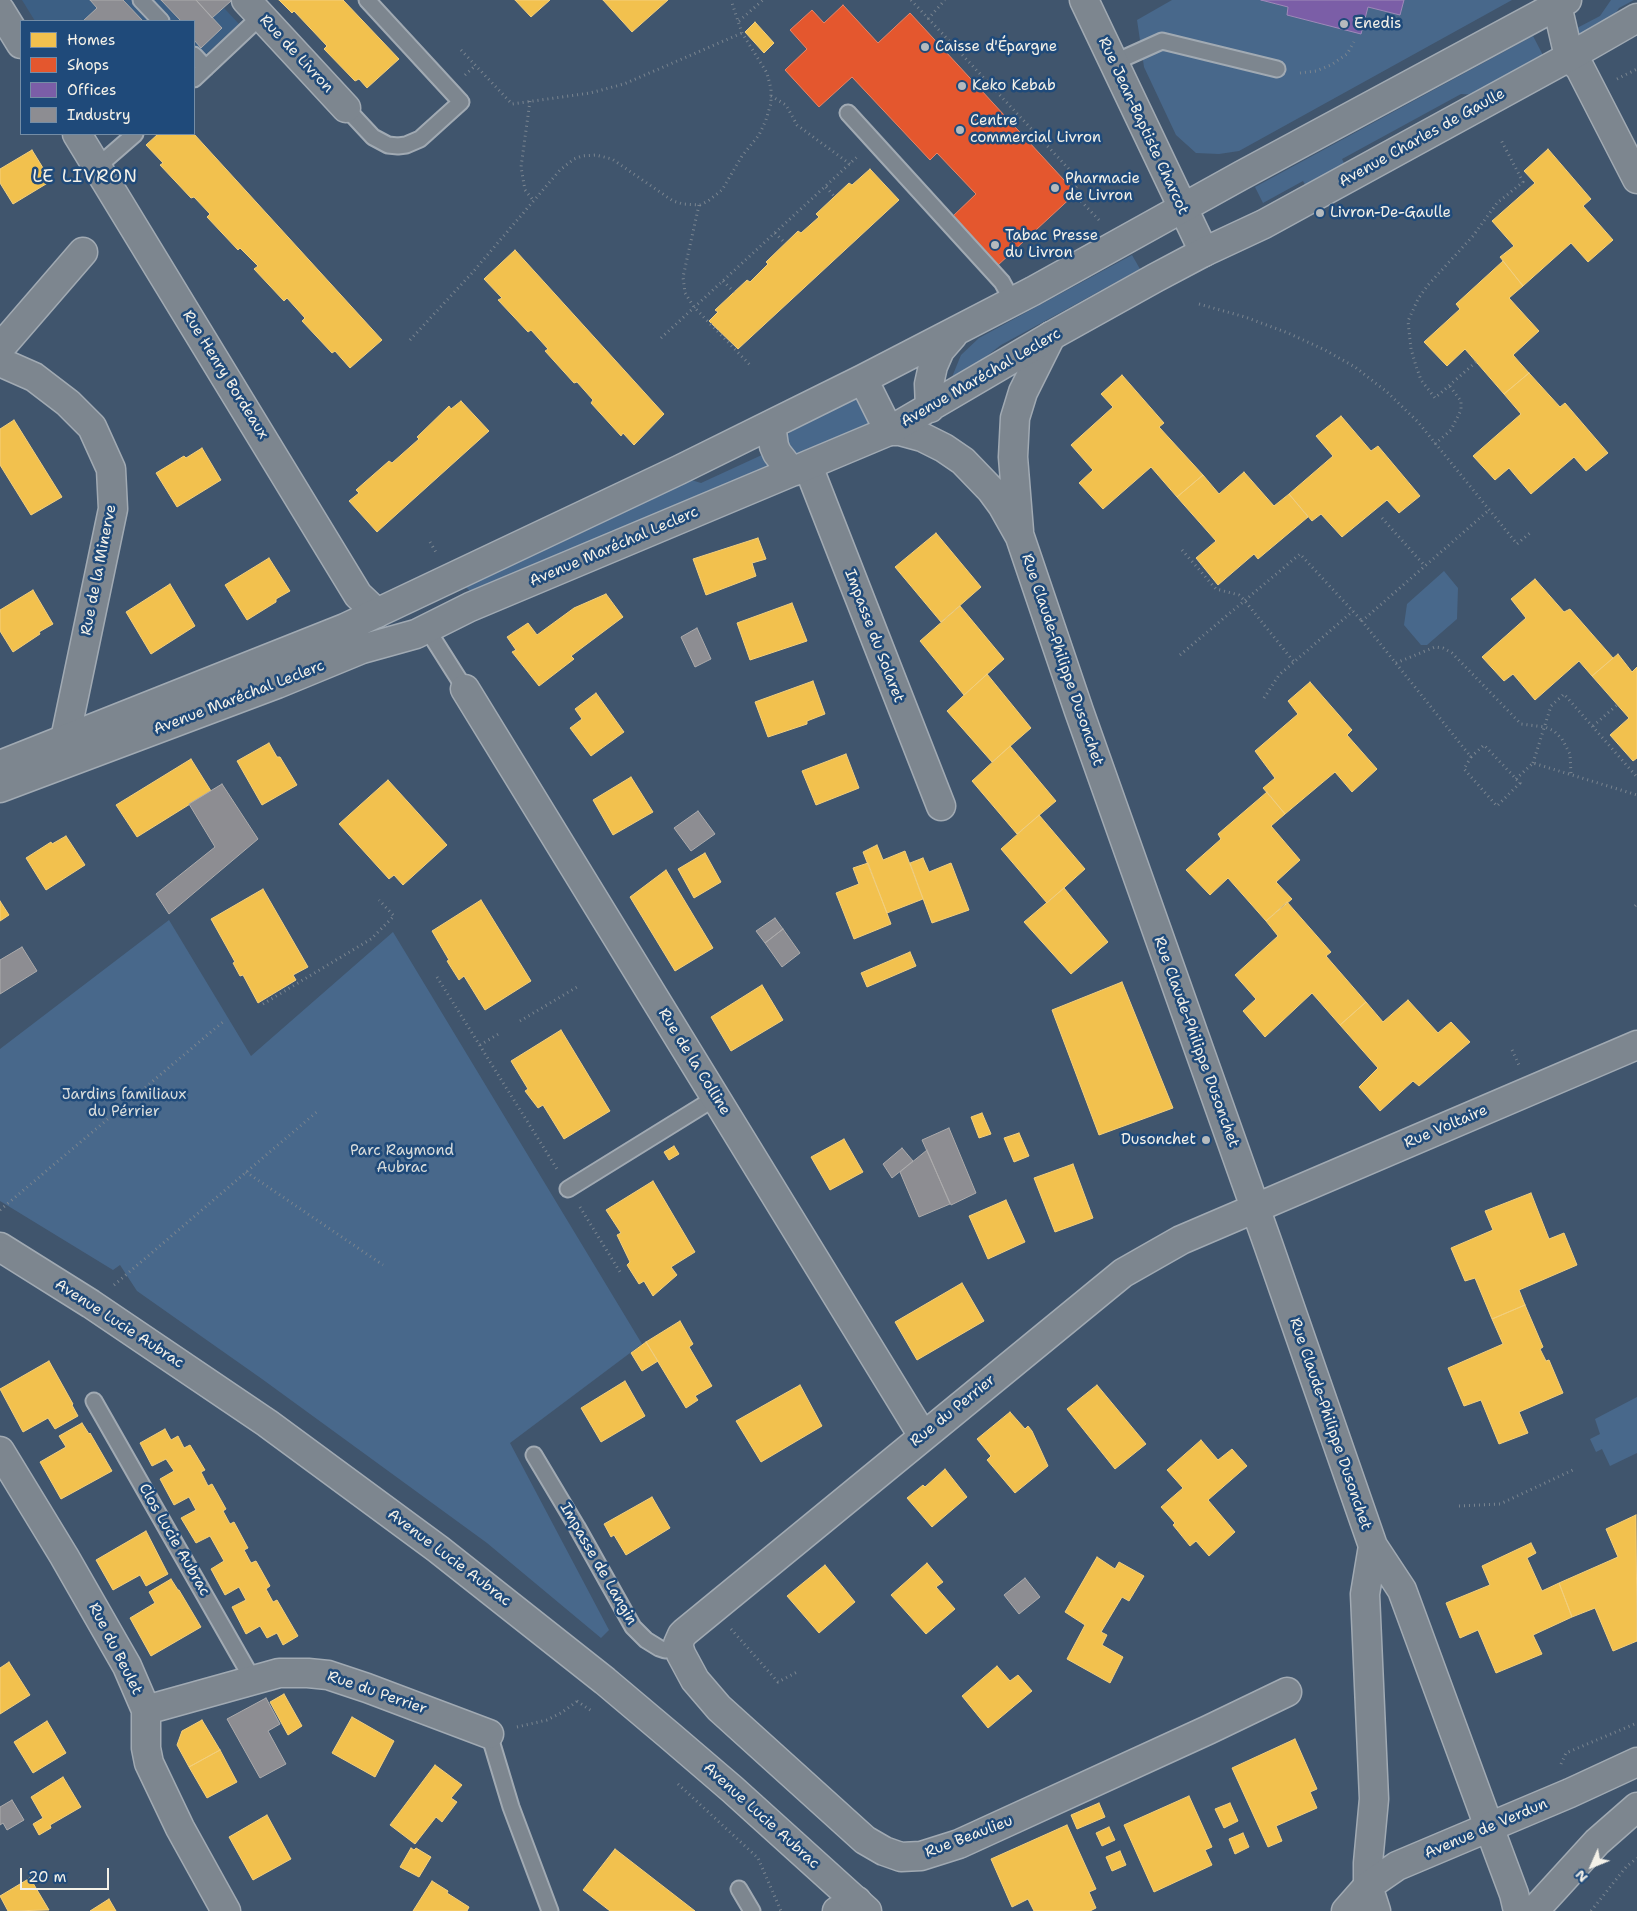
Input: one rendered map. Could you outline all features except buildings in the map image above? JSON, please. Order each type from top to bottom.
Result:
[{"type":"street","name":"Rue Jean-Baptiste Charcot","points":[[1084,0],[1204,252]]},
{"type":"street","points":[[1182,208],[1562,3],[1569,57],[1580,68],[1637,179]]},
{"type":"street","name":"Rue de Livron","points":[[253,8],[346,108]]},
{"type":"street","points":[[0,10],[20,42]]},
{"type":"street","name":"Avenue Charles de Gaulle","points":[[1204,252],[1264,224],[1637,18]]},
{"type":"street","name":"Rue Henry Bordeaux","points":[[78,135],[291,482],[358,595],[376,612]]},
{"type":"street","name":"Avenue Maréchal Leclerc","points":[[0,765],[345,628],[771,426],[1013,302],[1182,208]]},
{"type":"street","points":[[0,348],[83,252]]},
{"type":"street","name":"Avenue Maréchal Leclerc","points":[[0,788],[277,684],[362,649],[427,629],[470,606],[889,431],[1051,336],[1204,252]]},
{"type":"street","points":[[930,408],[929,384],[932,366],[945,343],[957,331]]},
{"type":"street","name":"Rue Claude-Philippe Dusonchet","points":[[1020,537],[1013,457],[1015,418],[1023,392],[1051,336]]},
{"type":"street","name":"Rue de la Minerve","points":[[0,362],[34,377],[68,403],[92,427],[110,469],[113,509],[65,739]]},
{"type":"street","points":[[863,379],[889,431]]},
{"type":"street","name":"Rue Claude-Philippe Dusonchet","points":[[930,408],[940,428],[963,461],[991,490],[1002,505],[1020,537],[1079,711],[1373,1546],[1402,1590],[1514,1894],[1518,1911]]},
{"type":"street","points":[[771,426],[777,454],[788,467],[801,469]]},
{"type":"street","name":"Rue Claude-Philippe Dusonchet","points":[[889,431],[900,431],[922,436],[963,461]]},
{"type":"street","name":"Impasse du Solaret","points":[[801,469],[941,806]]},
{"type":"street","name":"Rue de la Colline","points":[[465,689],[923,1436]]},
{"type":"street","name":"Rue Voltaire","points":[[1255,1209],[1637,1045]]},
{"type":"street","name":"Rue du Perrier","points":[[679,1649],[678,1644],[682,1635],[1123,1273],[1181,1240],[1255,1209]]},
{"type":"street","name":"Avenue Lucie Aubrac","points":[[0,1247],[91,1304],[267,1423],[492,1590],[598,1675],[732,1789],[854,1908]]},
{"type":"street","name":"Rue du Beulet","points":[[0,1451],[127,1666],[146,1710],[146,1748],[149,1763],[180,1828],[226,1911]]},
{"type":"street","name":"Rue Claude-Philippe Dusonchet","points":[[1372,1898],[1368,1863],[1374,1799],[1364,1594],[1373,1546]]},
{"type":"street","name":"Rue Beaulieu","points":[[679,1649],[695,1680],[719,1708],[865,1840],[884,1851],[901,1856],[922,1856],[959,1844],[1287,1692]]},
{"type":"street","name":"Rue du Perrier","points":[[146,1710],[279,1673],[308,1673],[328,1675],[367,1688],[490,1734]]},
{"type":"street","name":"Avenue de Verdun","points":[[1346,1911],[1372,1898],[1397,1866],[1637,1762]]},
{"type":"street","points":[[1534,1911],[1597,1842],[1637,1806]]},
{"type":"lane","points":[[141,0],[160,20]]},
{"type":"lane","points":[[346,108],[373,137],[388,145],[398,146],[420,140],[461,102],[367,0]]},
{"type":"lane","points":[[195,78],[206,68],[253,8]]},
{"type":"lane","points":[[1114,63],[1162,40],[1277,69]]},
{"type":"lane","points":[[195,56],[206,68]]},
{"type":"lane","points":[[848,113],[1002,282],[1013,302]]},
{"type":"lane","points":[[97,167],[134,135]]},
{"type":"lane","points":[[427,629],[465,689]]},
{"type":"lane","points":[[568,1188],[716,1098]]},
{"type":"lane","name":"Clos Lucie Aubrac","points":[[94,1401],[253,1680]]},
{"type":"lane","name":"Impasse de Langin","points":[[534,1455],[633,1627],[646,1640],[659,1648],[665,1650],[679,1649]]},
{"type":"lane","points":[[490,1734],[511,1807],[550,1911]]},
{"type":"lane","points":[[739,1889],[752,1911]]},
{"type":"path","points":[[410,340],[472,273],[533,200],[567,164],[582,156],[596,155],[612,159],[673,201],[683,204],[700,205],[722,190],[742,156],[754,142],[770,111],[771,96],[770,80],[758,55],[742,33],[731,0]]},
{"type":"path","points":[[739,21],[763,0]]},
{"type":"path","points":[[911,0],[1081,182],[1074,189]]},
{"type":"path","points":[[928,18],[945,0]]},
{"type":"path","points":[[461,50],[512,104],[590,93],[624,84],[742,33]]},
{"type":"path","points":[[1277,69],[1300,73],[1316,71],[1331,65],[1346,54],[1354,42]]},
{"type":"path","points":[[771,96],[786,105],[797,125],[850,164]]},
{"type":"path","points":[[530,102],[520,167],[525,190],[533,200]]},
{"type":"path","points":[[1476,362],[1435,398],[1421,380],[1411,349],[1408,321],[1428,285],[1473,236],[1497,203],[1523,182],[1501,140]]},
{"type":"path","points":[[661,338],[874,141]]},
{"type":"path","points":[[826,187],[834,197]]},
{"type":"path","points":[[1074,194],[1094,215]]},
{"type":"path","points":[[700,205],[683,277],[685,293],[694,308],[752,366]]},
{"type":"path","points":[[775,233],[785,243]]},
{"type":"path","points":[[723,281],[734,292]]},
{"type":"path","points":[[1199,304],[1245,317],[1288,333],[1355,367],[1387,392],[1418,422],[1517,544],[1530,533]]},
{"type":"path","points":[[1435,444],[1450,430],[1461,410],[1461,401],[1449,385]]},
{"type":"path","points":[[1362,621],[1490,510]]},
{"type":"path","points":[[1382,518],[1425,566]]},
{"type":"path","points":[[1182,550],[1216,589],[1239,595],[1294,662]]},
{"type":"path","points":[[1180,655],[1300,554],[1362,621],[1472,757]]},
{"type":"path","points":[[1264,698],[1279,675],[1353,611]]},
{"type":"path","points":[[1396,663],[1435,647],[1443,648],[1452,653],[1521,724],[1545,727],[1554,732],[1568,747],[1571,775]]},
{"type":"path","points":[[1516,779],[1533,763],[1551,706],[1564,694],[1637,777]]},
{"type":"path","points":[[1593,726],[1617,705]]},
{"type":"path","points":[[1484,745],[1520,783],[1497,806],[1464,769],[1472,757],[1484,745]]},
{"type":"path","points":[[1533,763],[1637,795]]},
{"type":"path","points":[[263,1004],[371,939],[394,916],[379,900]]},
{"type":"path","points":[[437,977],[620,1272]]},
{"type":"path","points":[[520,1021],[577,987]]},
{"type":"path","points":[[0,1210],[224,1021]]},
{"type":"path","points":[[480,1045],[500,1033]]},
{"type":"path","points":[[91,1304],[319,1110]]},
{"type":"path","points":[[246,1172],[383,1264]]},
{"type":"path","points":[[1459,1506],[1500,1504],[1575,1469]]},
{"type":"path","points":[[713,1609],[778,1682],[799,1671]]},
{"type":"path","points":[[577,1701],[599,1716]]},
{"type":"path","points":[[1559,1767],[1566,1753],[1637,1723]]},
{"type":"path","points":[[671,1778],[758,1858],[781,1911]]},
{"type":"path","points":[[1591,1911],[1626,1867],[1637,1858]]},
{"type":"shaded area","points":[[22,0],[231,0],[224,8],[239,24],[195,64],[195,20],[34,20]]},
{"type":"green space","points":[[1172,0],[1261,0],[1288,7],[1287,15],[1361,33],[1368,7],[1400,15],[1404,0],[1512,0],[1239,151],[1219,154],[1196,153],[1176,135],[1144,67],[1137,20]]},
{"type":"green space","points":[[1611,0],[1634,0],[1619,8],[1608,25],[1572,44],[1577,28],[1600,16]]},
{"type":"green space","points":[[1533,36],[1545,59],[1479,95],[1461,94],[1342,159],[1347,169],[1308,190],[1303,181],[1263,203],[1255,187]]},
{"type":"green space","points":[[1132,255],[1140,269],[1001,345],[957,379],[952,377],[961,355],[979,338]]},
{"type":"green space","points":[[851,399],[860,400],[870,419],[868,425],[799,455],[793,453],[787,444],[787,436],[792,429]]},
{"type":"green space","points":[[764,454],[772,469],[472,593],[465,586],[688,479],[701,483]]},
{"type":"green space","points":[[1444,571],[1458,588],[1457,619],[1427,645],[1421,645],[1404,625],[1407,604]]},
{"type":"green space","points":[[169,920],[251,1056],[393,932],[642,1344],[510,1443],[609,1630],[601,1638],[487,1543],[262,1379],[137,1291],[120,1265],[113,1270],[0,1201],[0,1049]]},
{"type":"green space","points":[[1637,1397],[1637,1453],[1610,1466],[1602,1449],[1596,1452],[1590,1439],[1600,1434],[1595,1419]]},
{"type":"place","name":"Enedis","points":[[1344,24]]},
{"type":"place","name":"Caisse d'Épargne","points":[[925,47]]},
{"type":"place","name":"Keko Kebab","points":[[962,86]]},
{"type":"place","name":"Centre commercial Livron","points":[[960,130]]},
{"type":"place","name":"Pharmacie de Livron","points":[[1055,188]]},
{"type":"place","name":"Livron-De-Gaulle","points":[[1320,213]]},
{"type":"place","name":"Tabac Presse du Livron","points":[[995,245]]},
{"type":"place","name":"Dusonchet","points":[[1206,1140]]},
{"type":"district","name":"LE LIVRON","points":[[85,177]]},
{"type":"park label","name":"Jardins familiaux du Pérrier","points":[[124,1104]]},
{"type":"park label","name":"Parc Raymond Aubrac","points":[[402,1160]]}]
